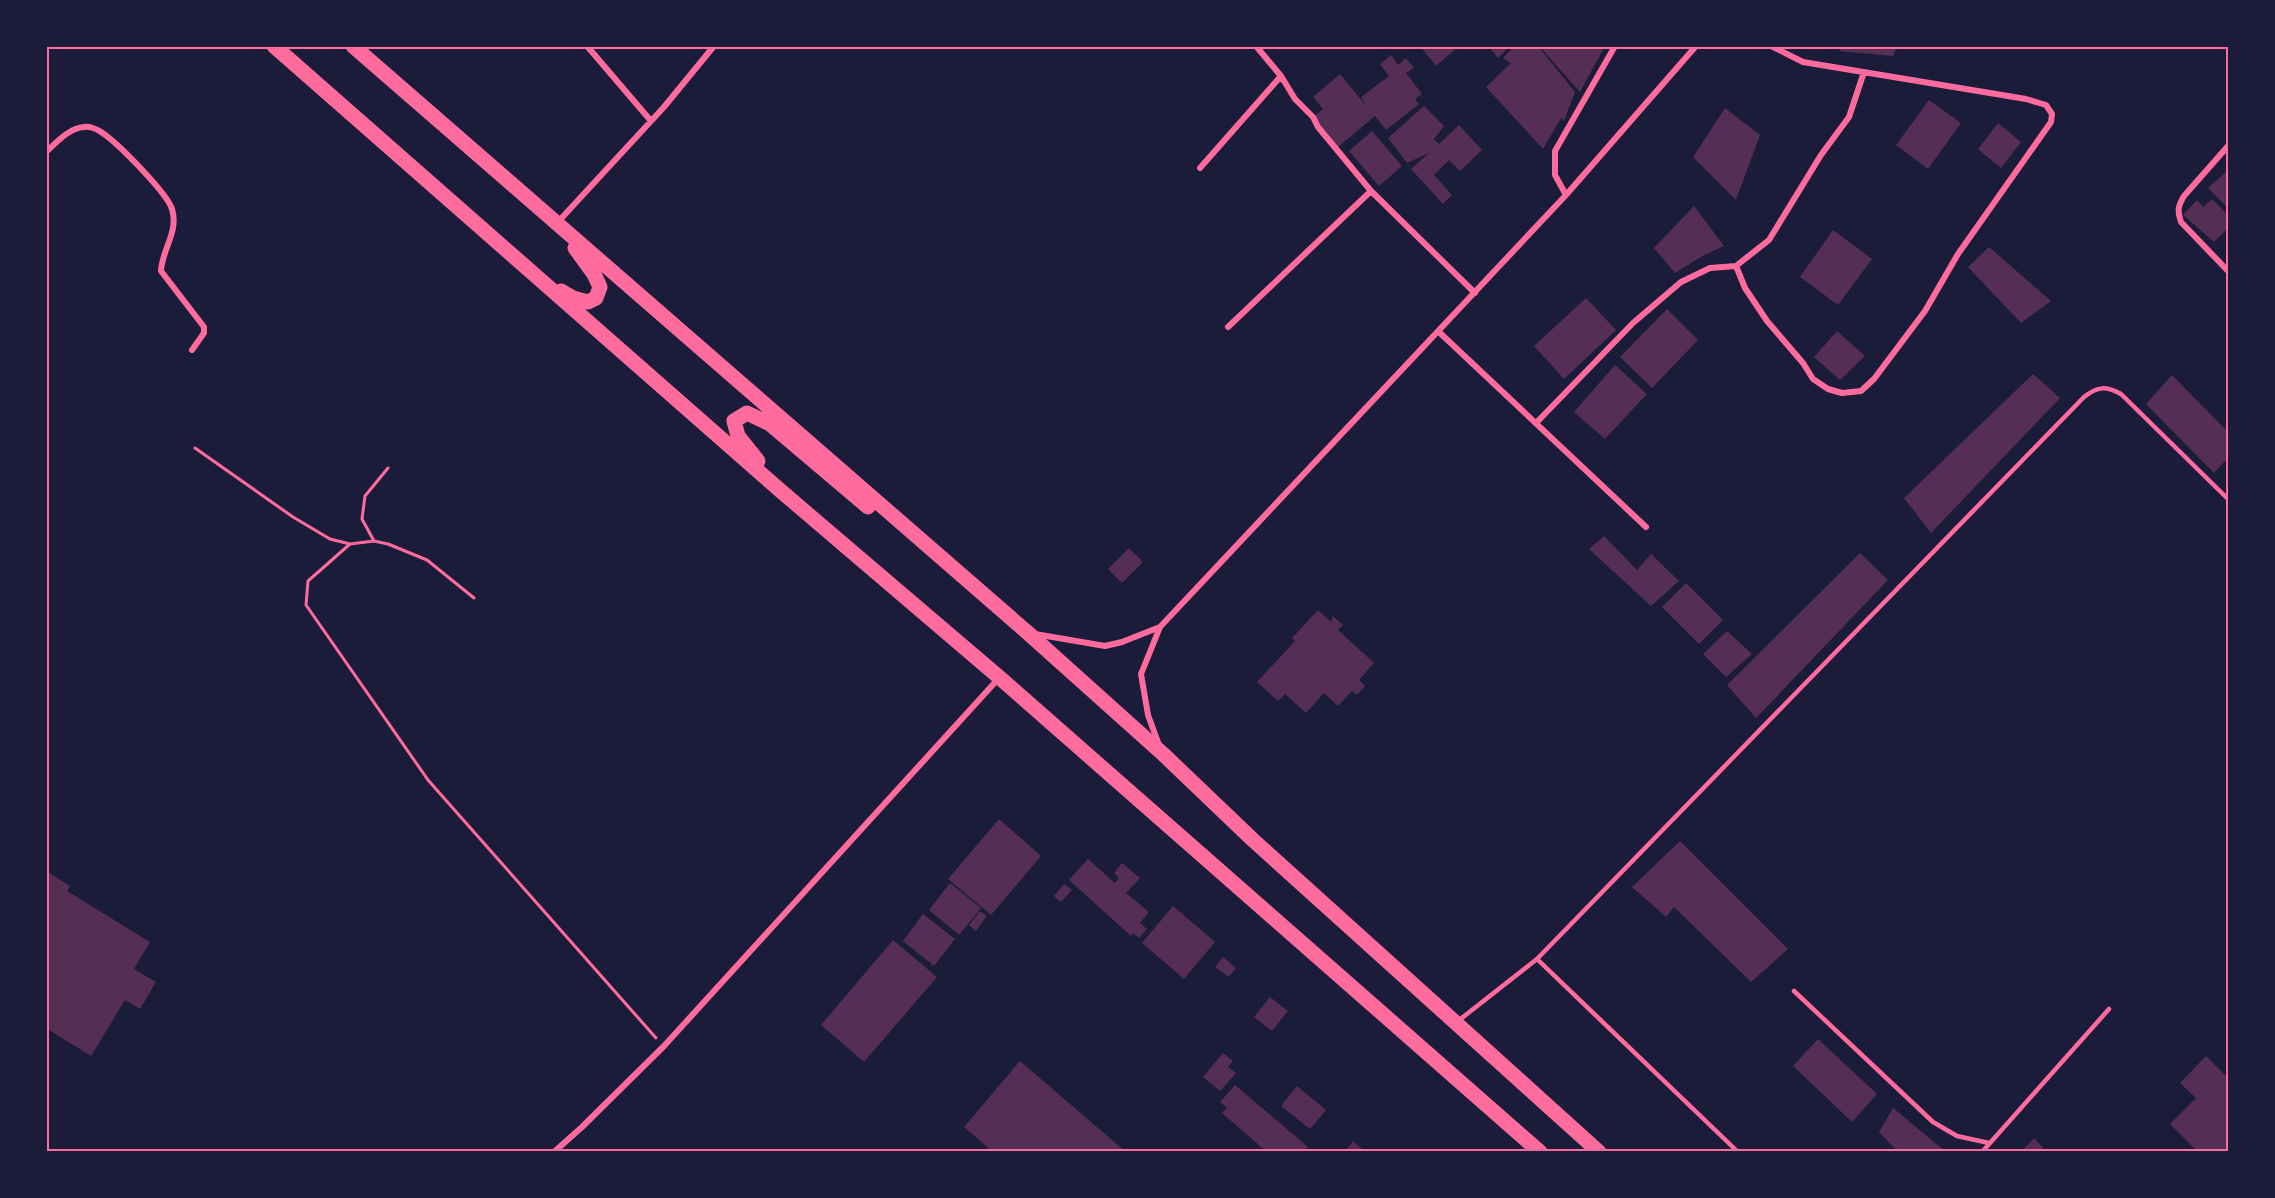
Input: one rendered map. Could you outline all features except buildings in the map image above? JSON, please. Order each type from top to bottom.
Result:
[{"type":"highway","points":[[274,46],[1540,1152]]},
{"type":"highway","points":[[353,46],[1028,633],[1163,754],[1253,840],[1599,1152]]},
{"type":"highway","points":[[538,277],[573,298],[588,302],[596,298],[600,287],[594,274],[557,223]]},
{"type":"highway","points":[[782,492],[738,436],[734,421],[747,413],[777,430],[943,568],[1028,633]]},
{"type":"street","points":[[587,46],[651,121]]},
{"type":"street","points":[[557,223],[651,121],[714,46]]},
{"type":"street","points":[[1256,46],[1281,76],[1295,99],[1313,117],[1318,127],[1371,191],[1475,292]]},
{"type":"street","points":[[1566,195],[1556,175],[1555,151],[1615,46]]},
{"type":"street","points":[[1163,754],[1148,715],[1141,674],[1160,627],[1566,195],[1696,46]]},
{"type":"street","points":[[1736,266],[1745,288],[1767,321],[1814,379],[1828,389],[1842,393],[1861,392],[1874,380],[1925,311],[1958,254],[2051,122],[2052,114],[2046,105],[2026,99],[1803,62],[1771,46]]},
{"type":"street","points":[[1536,423],[1633,323],[1681,282],[1710,268],[1736,266],[1769,240],[1821,155],[1849,117],[1864,72]]},
{"type":"street","points":[[1200,168],[1281,76]]},
{"type":"street","points":[[46,152],[61,137],[75,129],[85,126],[99,130],[116,143],[166,196],[172,209],[175,225],[161,271],[204,327],[204,333],[192,350]]},
{"type":"street","points":[[2229,146],[2184,196],[2178,206],[2181,222],[2229,271]]},
{"type":"street","points":[[1228,327],[1371,191]]},
{"type":"street","points":[[1439,332],[1646,527]]},
{"type":"street","points":[[1028,633],[1105,646],[1160,627]]},
{"type":"street","points":[[554,1152],[664,1046],[1000,678]]},
{"type":"lane","points":[[1456,1023],[1537,959],[2067,414],[2093,390],[2102,387],[2121,394],[2229,499]]},
{"type":"lane","points":[[1537,959],[1738,1152]]},
{"type":"lane","points":[[1794,991],[1933,1122],[1957,1136],[1989,1143]]},
{"type":"lane","points":[[1982,1152],[2109,1010]]},
{"type":"path","points":[[195,448],[293,517],[330,539],[350,544],[374,541],[388,544],[427,560],[474,598]]},
{"type":"path","points":[[374,541],[362,519],[365,496],[388,468]]},
{"type":"path","points":[[350,544],[308,581],[306,605],[428,780],[664,1046]]}]
